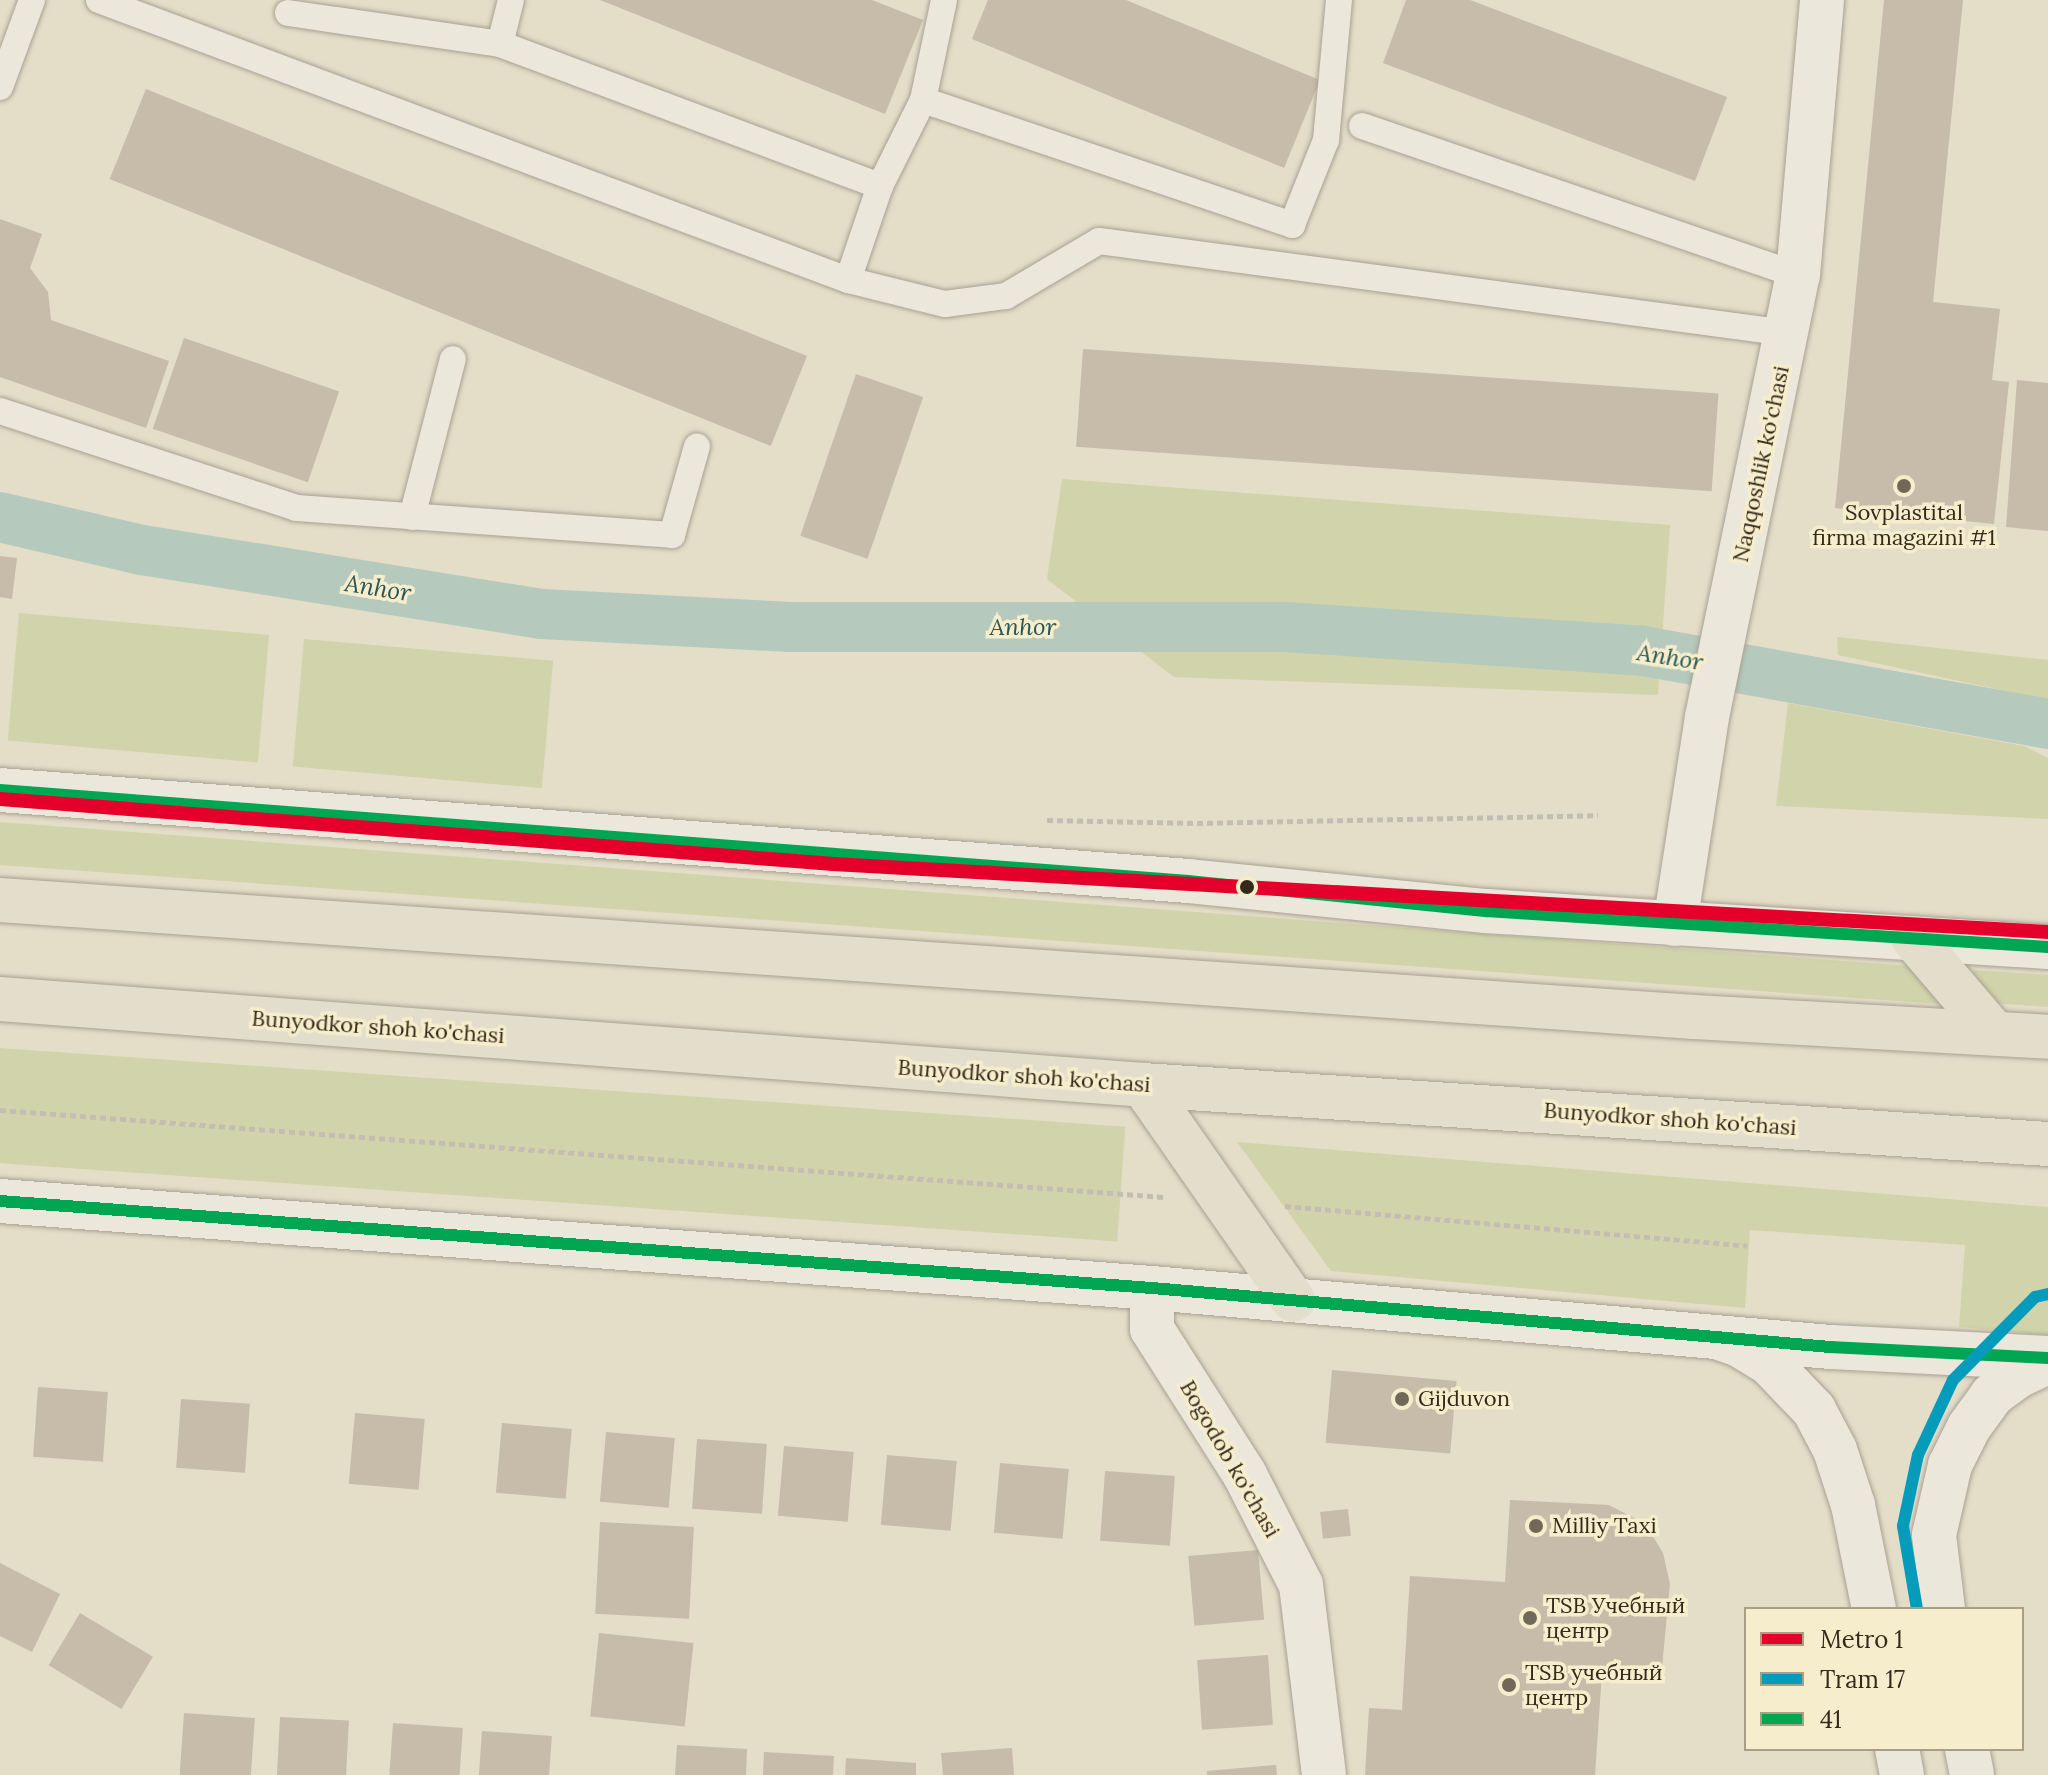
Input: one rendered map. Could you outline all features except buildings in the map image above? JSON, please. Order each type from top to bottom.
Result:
[{"type":"main road","points":[[0,900],[1679,1016],[2048,1037]]},
{"type":"main road","points":[[1913,938],[1994,1033]]},
{"type":"main road","name":"Bunyodkor shoh ko'chasi","points":[[0,999],[1143,1085],[2048,1144]]},
{"type":"main road","points":[[1143,1085],[1293,1300]]},
{"type":"street","name":"Naqqoshlik ko'chasi","points":[[1675,924],[1707,717],[1798,275],[1822,0]]},
{"type":"street","points":[[0,790],[1189,881],[1486,911],[2048,947]]},
{"type":"street","points":[[0,1201],[1152,1288],[1831,1347],[2048,1360]]},
{"type":"street","name":"Bogodob ko'chasi","points":[[1152,1288],[1152,1329],[1245,1475],[1301,1585],[1324,1775]]},
{"type":"street","points":[[1716,1337],[1739,1345],[1769,1363],[1814,1410],[1835,1450],[1853,1505],[1874,1607]]},
{"type":"street","points":[[1943,1607],[1934,1535],[1950,1465],[1969,1427],[1992,1395],[2048,1360]]},
{"type":"street","points":[[1897,1751],[1902,1775]]},
{"type":"street","points":[[1967,1751],[1972,1775]]},
{"type":"lane","points":[[0,87],[32,0]]},
{"type":"lane","points":[[99,0],[848,280],[945,304],[1006,296],[1099,241],[1788,333]]},
{"type":"lane","points":[[500,44],[511,0]]},
{"type":"lane","points":[[848,280],[880,186],[923,100],[944,0]]},
{"type":"lane","points":[[923,100],[1292,225],[1326,140],[1339,0]]},
{"type":"lane","points":[[288,13],[500,44],[880,186]]},
{"type":"lane","points":[[1362,126],[1798,275]]},
{"type":"lane","points":[[412,517],[453,359]]},
{"type":"lane","points":[[0,411],[296,508],[672,535],[697,446]]},
{"type":"path","points":[[0,1110],[1175,1197]]},
{"type":"path","points":[[1284,1206],[1747,1246]]},
{"type":"green space","points":[[1062,479],[1670,525],[1658,695],[1174,677],[1047,579]]},
{"type":"green space","points":[[19,613],[269,635],[258,762],[8,741]]},
{"type":"green space","points":[[1837,637],[2048,660],[2048,700],[1838,655]]},
{"type":"green space","points":[[304,639],[553,661],[542,788],[293,767]]},
{"type":"green space","points":[[1788,703],[2024,746],[2048,758],[2048,819],[1776,806]]},
{"type":"green space","points":[[0,822],[1911,966],[1940,1004],[0,865]]},
{"type":"green space","points":[[1972,970],[2048,975],[2048,1007],[1991,1003]]},
{"type":"green space","points":[[0,1048],[1125,1127],[1117,1241],[0,1163]]},
{"type":"green space","points":[[1237,1142],[2048,1207],[2048,1335],[1959,1327],[1965,1245],[1750,1230],[1745,1308],[1331,1271]]},
{"type":"waterway","name":"Anhor","points":[[0,517],[142,550],[542,614],[790,627],[1285,627],[1643,651],[2048,724]]},
{"type":"metro line","name":"1","points":[[0,799],[833,864],[2048,932]]},
{"type":"tram line","name":"17","points":[[1917,1607],[1903,1526],[1918,1455],[1953,1380],[2035,1297],[2048,1294]]},
{"type":"transit line","name":"41","points":[[0,790],[1189,881],[1486,911],[2048,947]]},
{"type":"transit line","name":"41","points":[[0,1201],[1152,1288],[1831,1347],[2048,1358]]},
{"type":"place","name":"Sovplastital firma magazini #1","points":[[1904,486]]},
{"type":"place","name":"Gijduvon","points":[[1402,1399]]},
{"type":"place","name":"Milliy Taxi","points":[[1536,1526]]},
{"type":"place","name":"TSB Учебный центр","points":[[1530,1618]]},
{"type":"place","name":"TSB учебный центр","points":[[1509,1685]]}]
